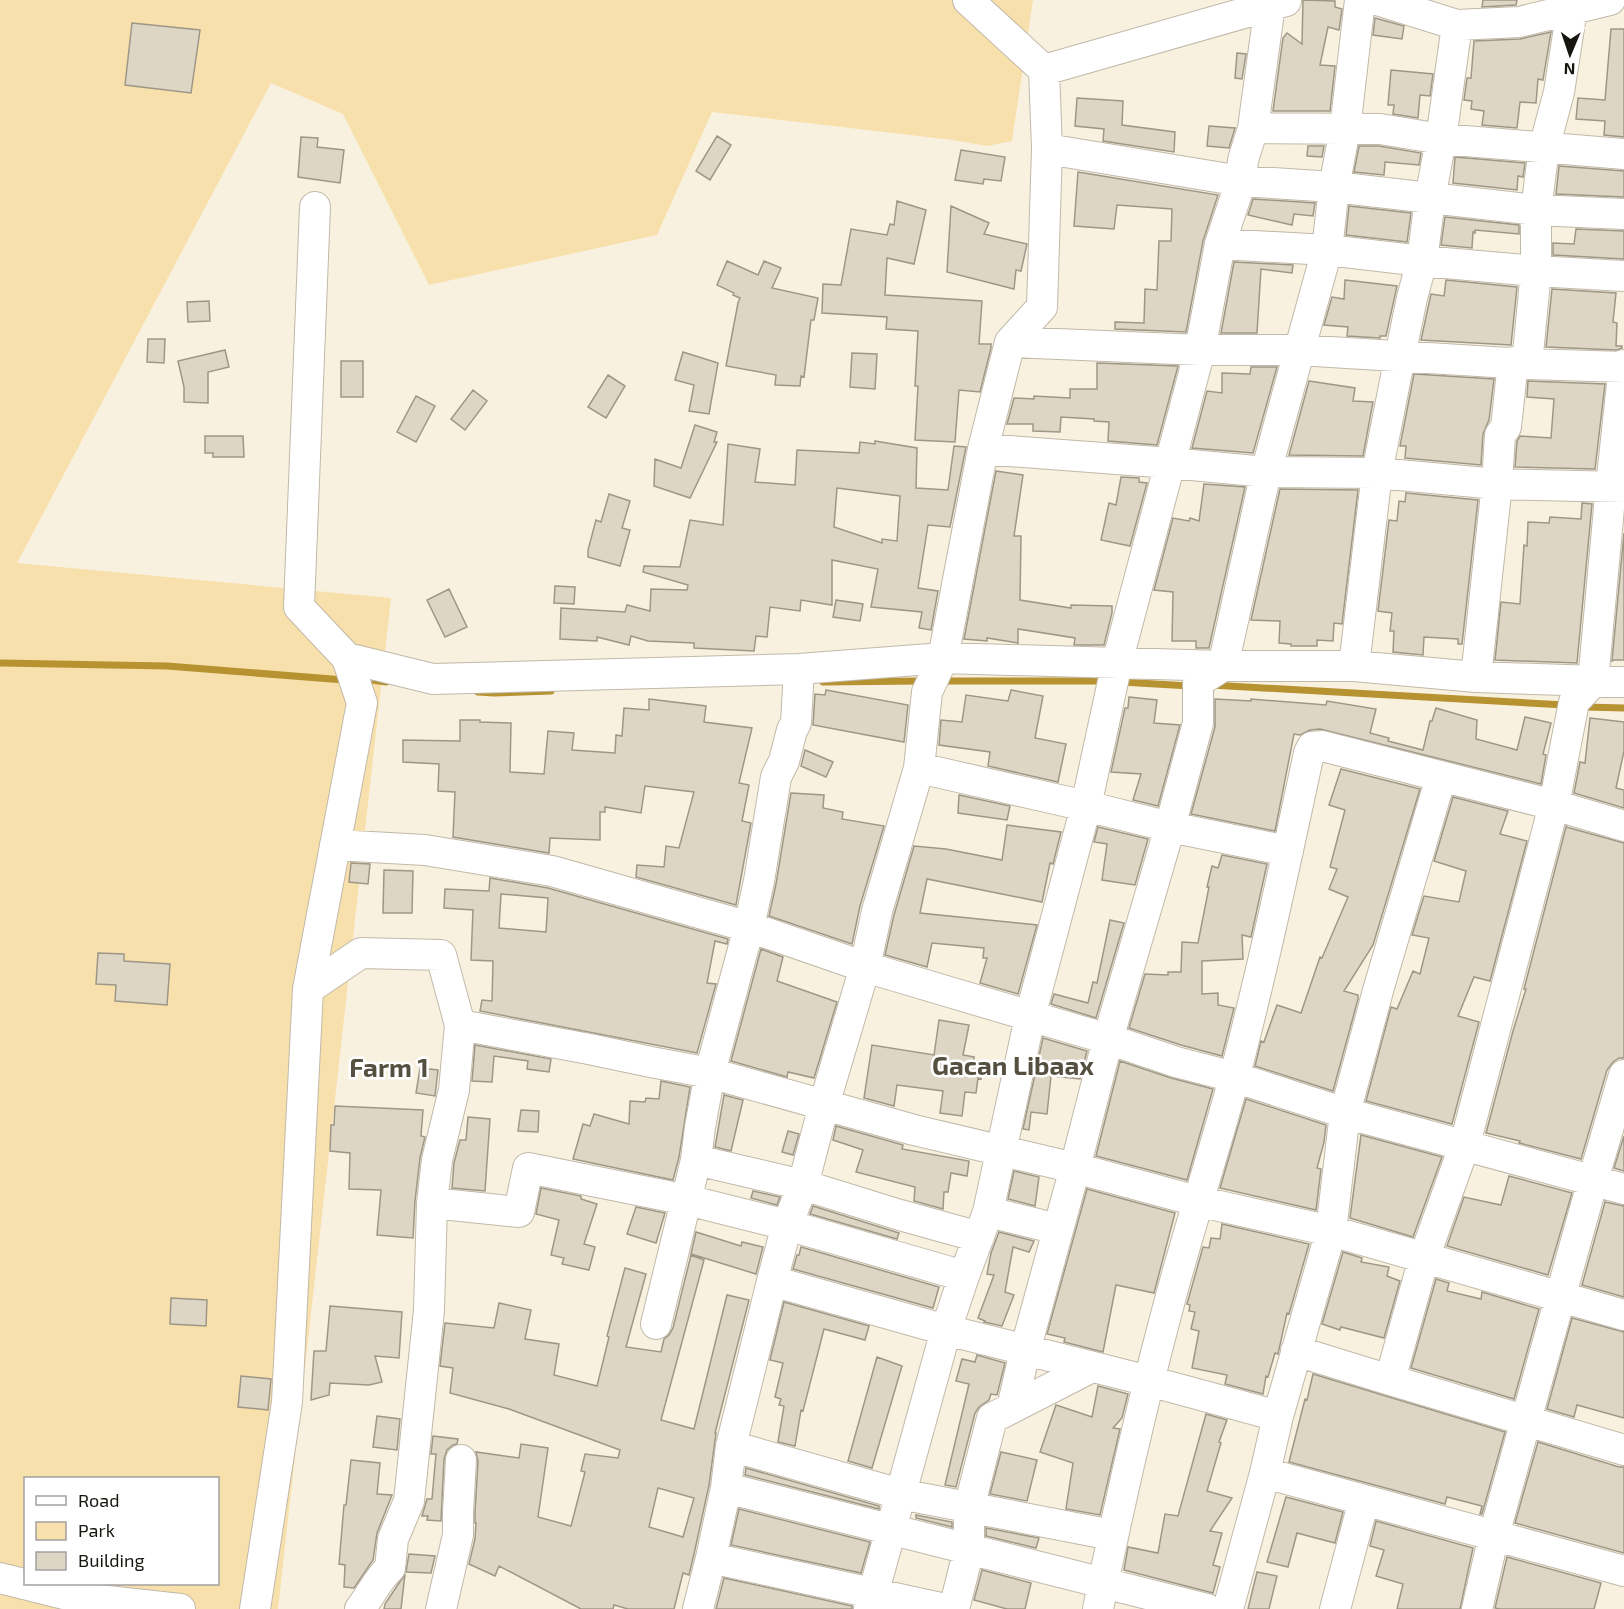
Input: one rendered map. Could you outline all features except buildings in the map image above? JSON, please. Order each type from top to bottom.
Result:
[{"type":"street","points":[[698,1609],[726,1488],[732,1446],[772,1281],[787,1225],[803,1185],[865,967],[877,911],[919,768],[927,693],[943,658],[983,449],[1010,342],[1042,308],[1047,150],[1044,70],[968,0]]},
{"type":"street","points":[[1012,1408],[1108,1039],[1198,723],[1198,682],[1223,666],[1266,472],[1327,250],[1334,187],[1345,129],[1360,0]]},
{"type":"street","points":[[1377,0],[1457,25],[1519,22],[1610,0]]},
{"type":"street","points":[[871,1601],[946,1330],[984,1225],[1030,1017],[1086,806],[1117,663],[1200,350],[1220,244],[1240,181],[1253,128],[1279,3],[1044,70]]},
{"type":"street","points":[[1476,677],[1497,484],[1500,435],[1506,427],[1536,271],[1536,210],[1544,148],[1559,92],[1572,9]]},
{"type":"street","points":[[1354,666],[1377,473],[1412,298],[1422,261],[1457,25]]},
{"type":"street","points":[[1253,128],[1380,129],[1441,139],[1624,154]]},
{"type":"street","points":[[1047,150],[1240,181],[1334,187],[1536,210],[1624,214]]},
{"type":"street","points":[[255,1609],[287,1402],[308,989],[362,703],[347,658],[299,607],[315,207]]},
{"type":"street","points":[[1220,244],[1327,250],[1536,271],[1624,276]]},
{"type":"street","points":[[1010,342],[1200,350],[1298,350],[1520,363],[1624,366],[1617,486],[1593,681],[1574,702],[1554,805],[1465,1144],[1424,1258],[1389,1380]]},
{"type":"street","points":[[983,449],[1266,472],[1377,473],[1497,484],[1617,486]]},
{"type":"street","points":[[347,658],[433,679],[799,669],[943,658],[1223,666],[1354,666],[1476,677],[1624,682]]},
{"type":"street","points":[[656,1324],[696,1160],[710,1073],[749,927],[776,777],[784,761],[796,723],[799,669]]},
{"type":"street","points":[[1100,1596],[1112,1535],[1149,1381],[1263,966],[1312,747],[1322,746],[1554,805],[1624,826]]},
{"type":"street","points":[[919,768],[1170,827],[1288,851]]},
{"type":"street","points":[[1228,1609],[1278,1416],[1331,1231],[1345,1113],[1379,987],[1441,777]]},
{"type":"street","points":[[335,844],[425,850],[552,871],[749,927],[865,967],[1108,1039],[1176,1062],[1234,1077],[1345,1113],[1624,1189]]},
{"type":"street","points":[[308,989],[362,953],[441,955],[460,1025],[454,1090],[437,1160],[432,1203],[429,1310],[409,1501],[393,1539],[390,1568],[380,1576],[370,1596],[360,1609]]},
{"type":"street","points":[[460,1025],[710,1073],[914,1130],[1075,1168],[1197,1201],[1331,1231],[1624,1316]]},
{"type":"street","points":[[1477,1609],[1494,1535],[1624,1075]]},
{"type":"street","points":[[696,1160],[803,1185],[900,1215],[984,1225],[1058,1229]]},
{"type":"street","points":[[432,1203],[519,1212],[528,1168],[687,1200],[787,1225],[964,1276]]},
{"type":"street","points":[[772,1281],[946,1330],[1278,1416]]},
{"type":"street","points":[[1296,1351],[1624,1450]]},
{"type":"street","points":[[954,1609],[969,1549],[969,1508],[992,1418],[1092,1367]]},
{"type":"street","points":[[732,1446],[900,1494],[1112,1535]]},
{"type":"street","points":[[441,1609],[458,1535],[461,1460]]},
{"type":"street","points":[[1265,1473],[1624,1571]]},
{"type":"street","points":[[726,1488],[969,1549],[1100,1596],[1207,1609]]},
{"type":"street","points":[[1335,1609],[1364,1500]]},
{"type":"street","points":[[711,1558],[871,1601],[945,1609]]},
{"type":"street","points":[[0,1578],[24,1584]]},
{"type":"street","points":[[28,1585],[80,1598],[180,1609]]},
{"type":"green space","points":[[0,0],[1033,0],[1012,141],[987,146],[712,112],[657,235],[429,285],[343,114],[271,83],[17,563],[391,598],[278,1609],[0,1609]]},
{"type":"waterway","points":[[0,663],[167,666],[344,680]]},
{"type":"waterway","points":[[372,680],[386,682]]},
{"type":"waterway","points":[[823,682],[922,681]]},
{"type":"waterway","points":[[941,681],[1100,681]]},
{"type":"waterway","points":[[1121,682],[1190,686]]},
{"type":"waterway","points":[[1211,685],[1565,705]]},
{"type":"waterway","points":[[478,692],[551,691]]},
{"type":"waterway","points":[[1585,707],[1624,708]]},
{"type":"district","name":"Gacan Libaax","points":[[1013,1064]]},
{"type":"district","name":"Farm 1","points":[[389,1066]]}]
